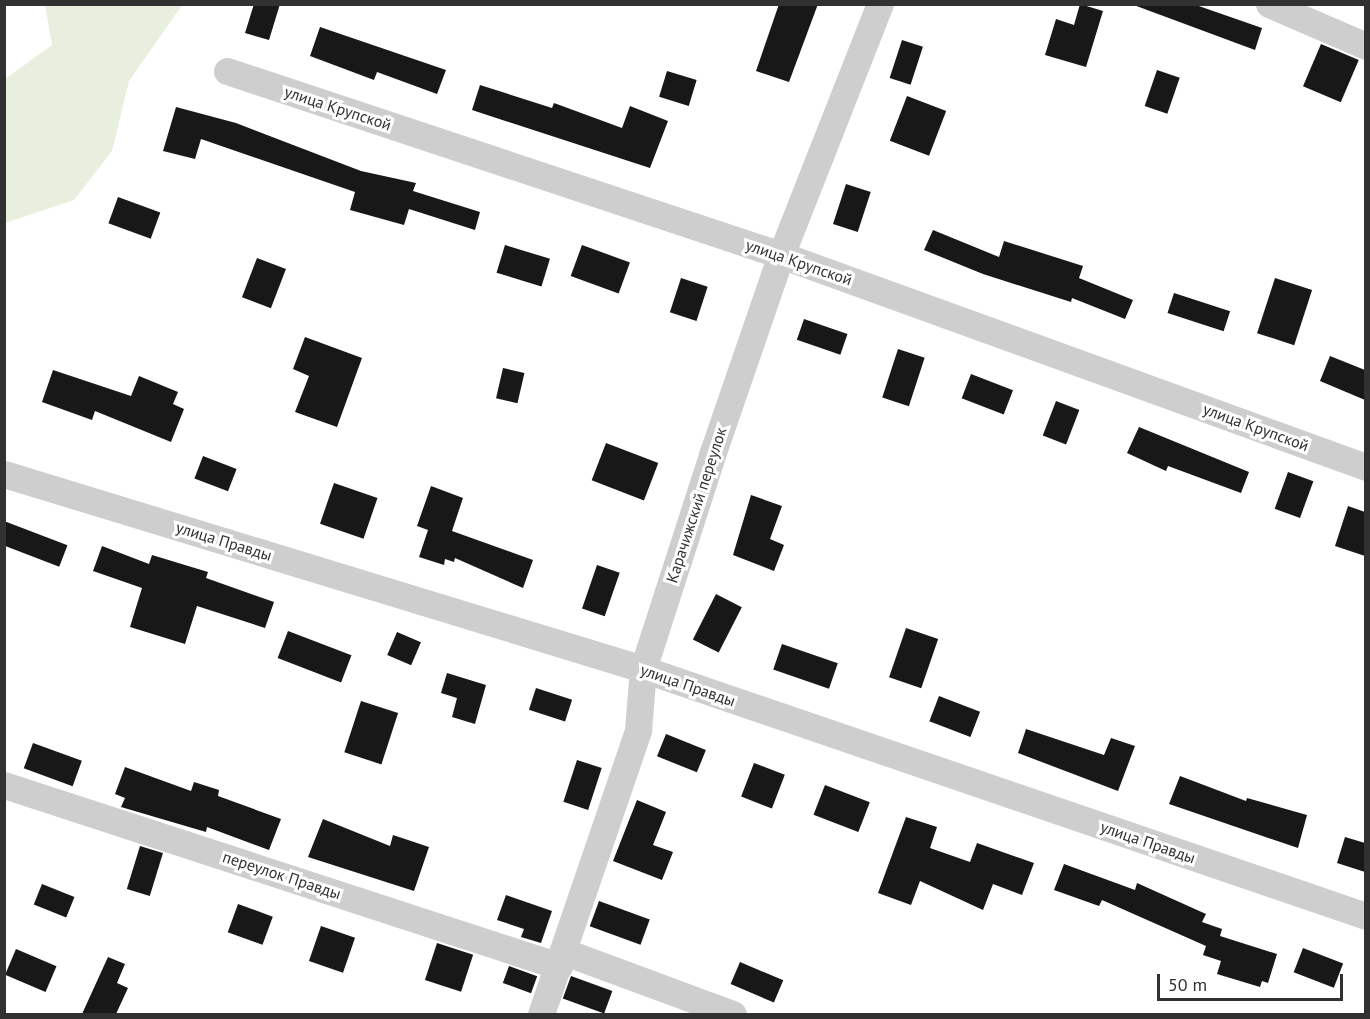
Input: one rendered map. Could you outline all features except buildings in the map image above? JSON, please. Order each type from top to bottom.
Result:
[{"type":"street","name":"Карачижский переулок","points":[[541,1014],[562,959],[638,730],[643,669],[781,255],[880,4]]},
{"type":"street","points":[[1269,4],[1365,46]]},
{"type":"street","name":"улица Крупской","points":[[227,71],[781,255],[1365,467]]},
{"type":"street","name":"улица Правды","points":[[4,474],[643,669],[1365,916]]},
{"type":"street","name":"переулок Правды","points":[[4,785],[733,1014]]},
{"type":"green space","points":[[45,5],[182,5],[129,81],[112,151],[74,200],[5,223],[5,79],[52,45]]}]
